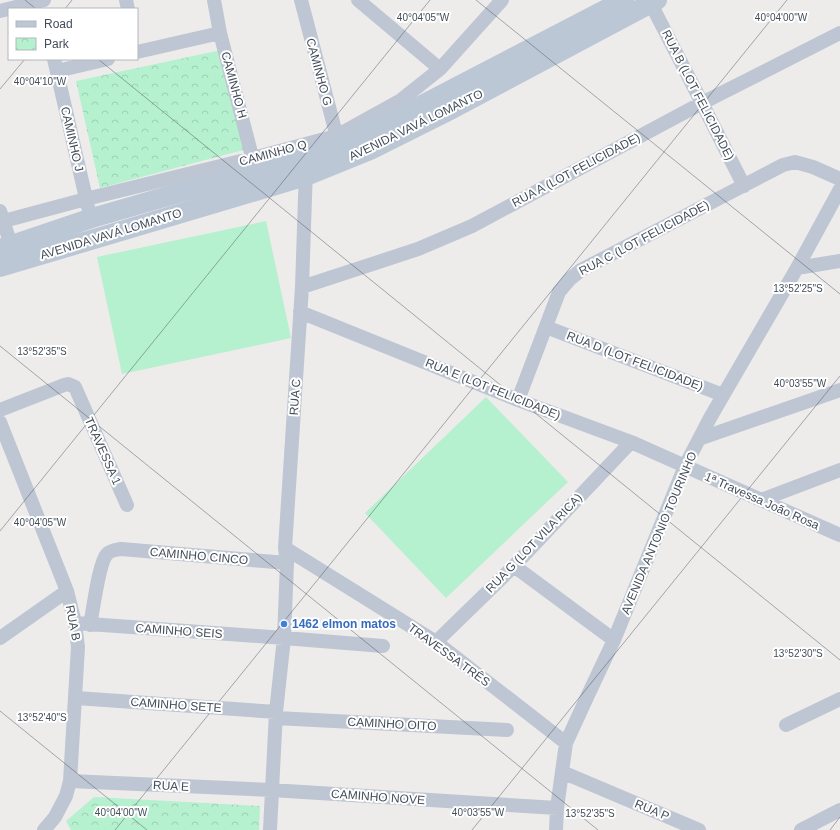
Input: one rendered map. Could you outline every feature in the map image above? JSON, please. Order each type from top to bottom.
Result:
[{"type":"street","name":"CAMINHO H","points":[[214,0],[220,33],[254,164]]},
{"type":"street","name":"CAMINHO G","points":[[301,0],[337,140]]},
{"type":"street","points":[[358,0],[440,69]]},
{"type":"street","name":"AVENIDA VAVÁ LOMANTO","points":[[7,256],[92,218],[254,164],[307,156],[337,140],[393,120],[624,0]]},
{"type":"street","name":"CAMINHO Q","points":[[1,218],[254,164],[337,140],[401,100],[440,69],[495,2]]},
{"type":"street","name":"AVENIDA VAVÁ LOMANTO","points":[[7,256],[306,176],[370,150],[459,105],[654,2]]},
{"type":"street","name":"RUA B (LOT FELICIDADE)","points":[[654,2],[702,103],[744,186]]},
{"type":"street","points":[[15,8],[41,3]]},
{"type":"street","points":[[138,51],[220,33]]},
{"type":"street","name":"RUA A (LOT FELICIDADE)","points":[[302,287],[418,249],[472,226],[702,103],[840,33]]},
{"type":"street","points":[[56,65],[99,60]]},
{"type":"street","name":"CAMINHO J","points":[[56,65],[86,199],[92,218]]},
{"type":"street","name":"RUA C","points":[[270,830],[276,715],[284,638],[287,563],[286,548],[302,287],[307,156]]},
{"type":"street","name":"RUA C (LOT FELICIDADE)","points":[[518,400],[559,292],[570,279],[582,270],[783,165],[796,162],[813,167],[840,179]]},
{"type":"street","name":"AVENIDA ANTONIO TOURINHO","points":[[556,830],[557,808],[566,744],[614,640],[685,466],[723,395],[797,268],[840,189]]},
{"type":"street","points":[[1,218],[7,256]]},
{"type":"street","points":[[797,268],[840,261]]},
{"type":"street","name":"RUA E (LOT FELICIDADE)","points":[[300,312],[518,400],[631,442],[685,466]]},
{"type":"street","name":"RUA D (LOT FELICIDADE)","points":[[546,328],[723,395]]},
{"type":"street","name":"TRAVESSA 1","points":[[0,410],[64,385],[68,384],[75,387],[127,505]]},
{"type":"street","points":[[699,439],[840,390]]},
{"type":"street","name":"RUA B","points":[[0,422],[67,591],[75,623],[78,647],[70,781],[66,796],[56,817],[44,830]]},
{"type":"street","name":"RUA G (LOT VILA RICA)","points":[[436,642],[514,566],[631,442]]},
{"type":"street","name":"1ª Travessa João Rosa","points":[[685,466],[840,535]]},
{"type":"street","points":[[761,500],[840,470]]},
{"type":"street","name":"TRAVESSA TRÊS","points":[[286,548],[436,642],[566,744]]},
{"type":"street","name":"CAMINHO CINCO","points":[[90,625],[101,566],[106,555],[111,550],[121,549],[287,563]]},
{"type":"street","points":[[514,566],[614,640]]},
{"type":"street","points":[[0,638],[67,591]]},
{"type":"street","name":"CAMINHO SEIS","points":[[75,623],[383,646]]},
{"type":"street","name":"CAMINHO SETE","points":[[76,698],[276,715]]},
{"type":"street","points":[[786,724],[840,699]]},
{"type":"street","name":"CAMINHO OITO","points":[[276,715],[507,730]]},
{"type":"street","name":"RUA P","points":[[562,772],[699,830]]},
{"type":"street","name":"RUA E","points":[[70,781],[271,790]]},
{"type":"street","name":"CAMINHO NOVE","points":[[271,790],[557,808]]},
{"type":"street","points":[[802,830],[840,810]]},
{"type":"street","points":[[56,817],[62,830]]},
{"type":"green space","points":[[221,50],[247,149],[100,188],[76,81]]},
{"type":"green space","points":[[266,221],[291,338],[122,374],[97,257]]},
{"type":"green space","points":[[486,397],[568,482],[446,598],[365,513]]},
{"type":"green space","points":[[94,797],[260,806],[259,830],[71,830],[66,821]]},
{"type":"place","name":"1462 elmon matos","points":[[284,624]]}]
